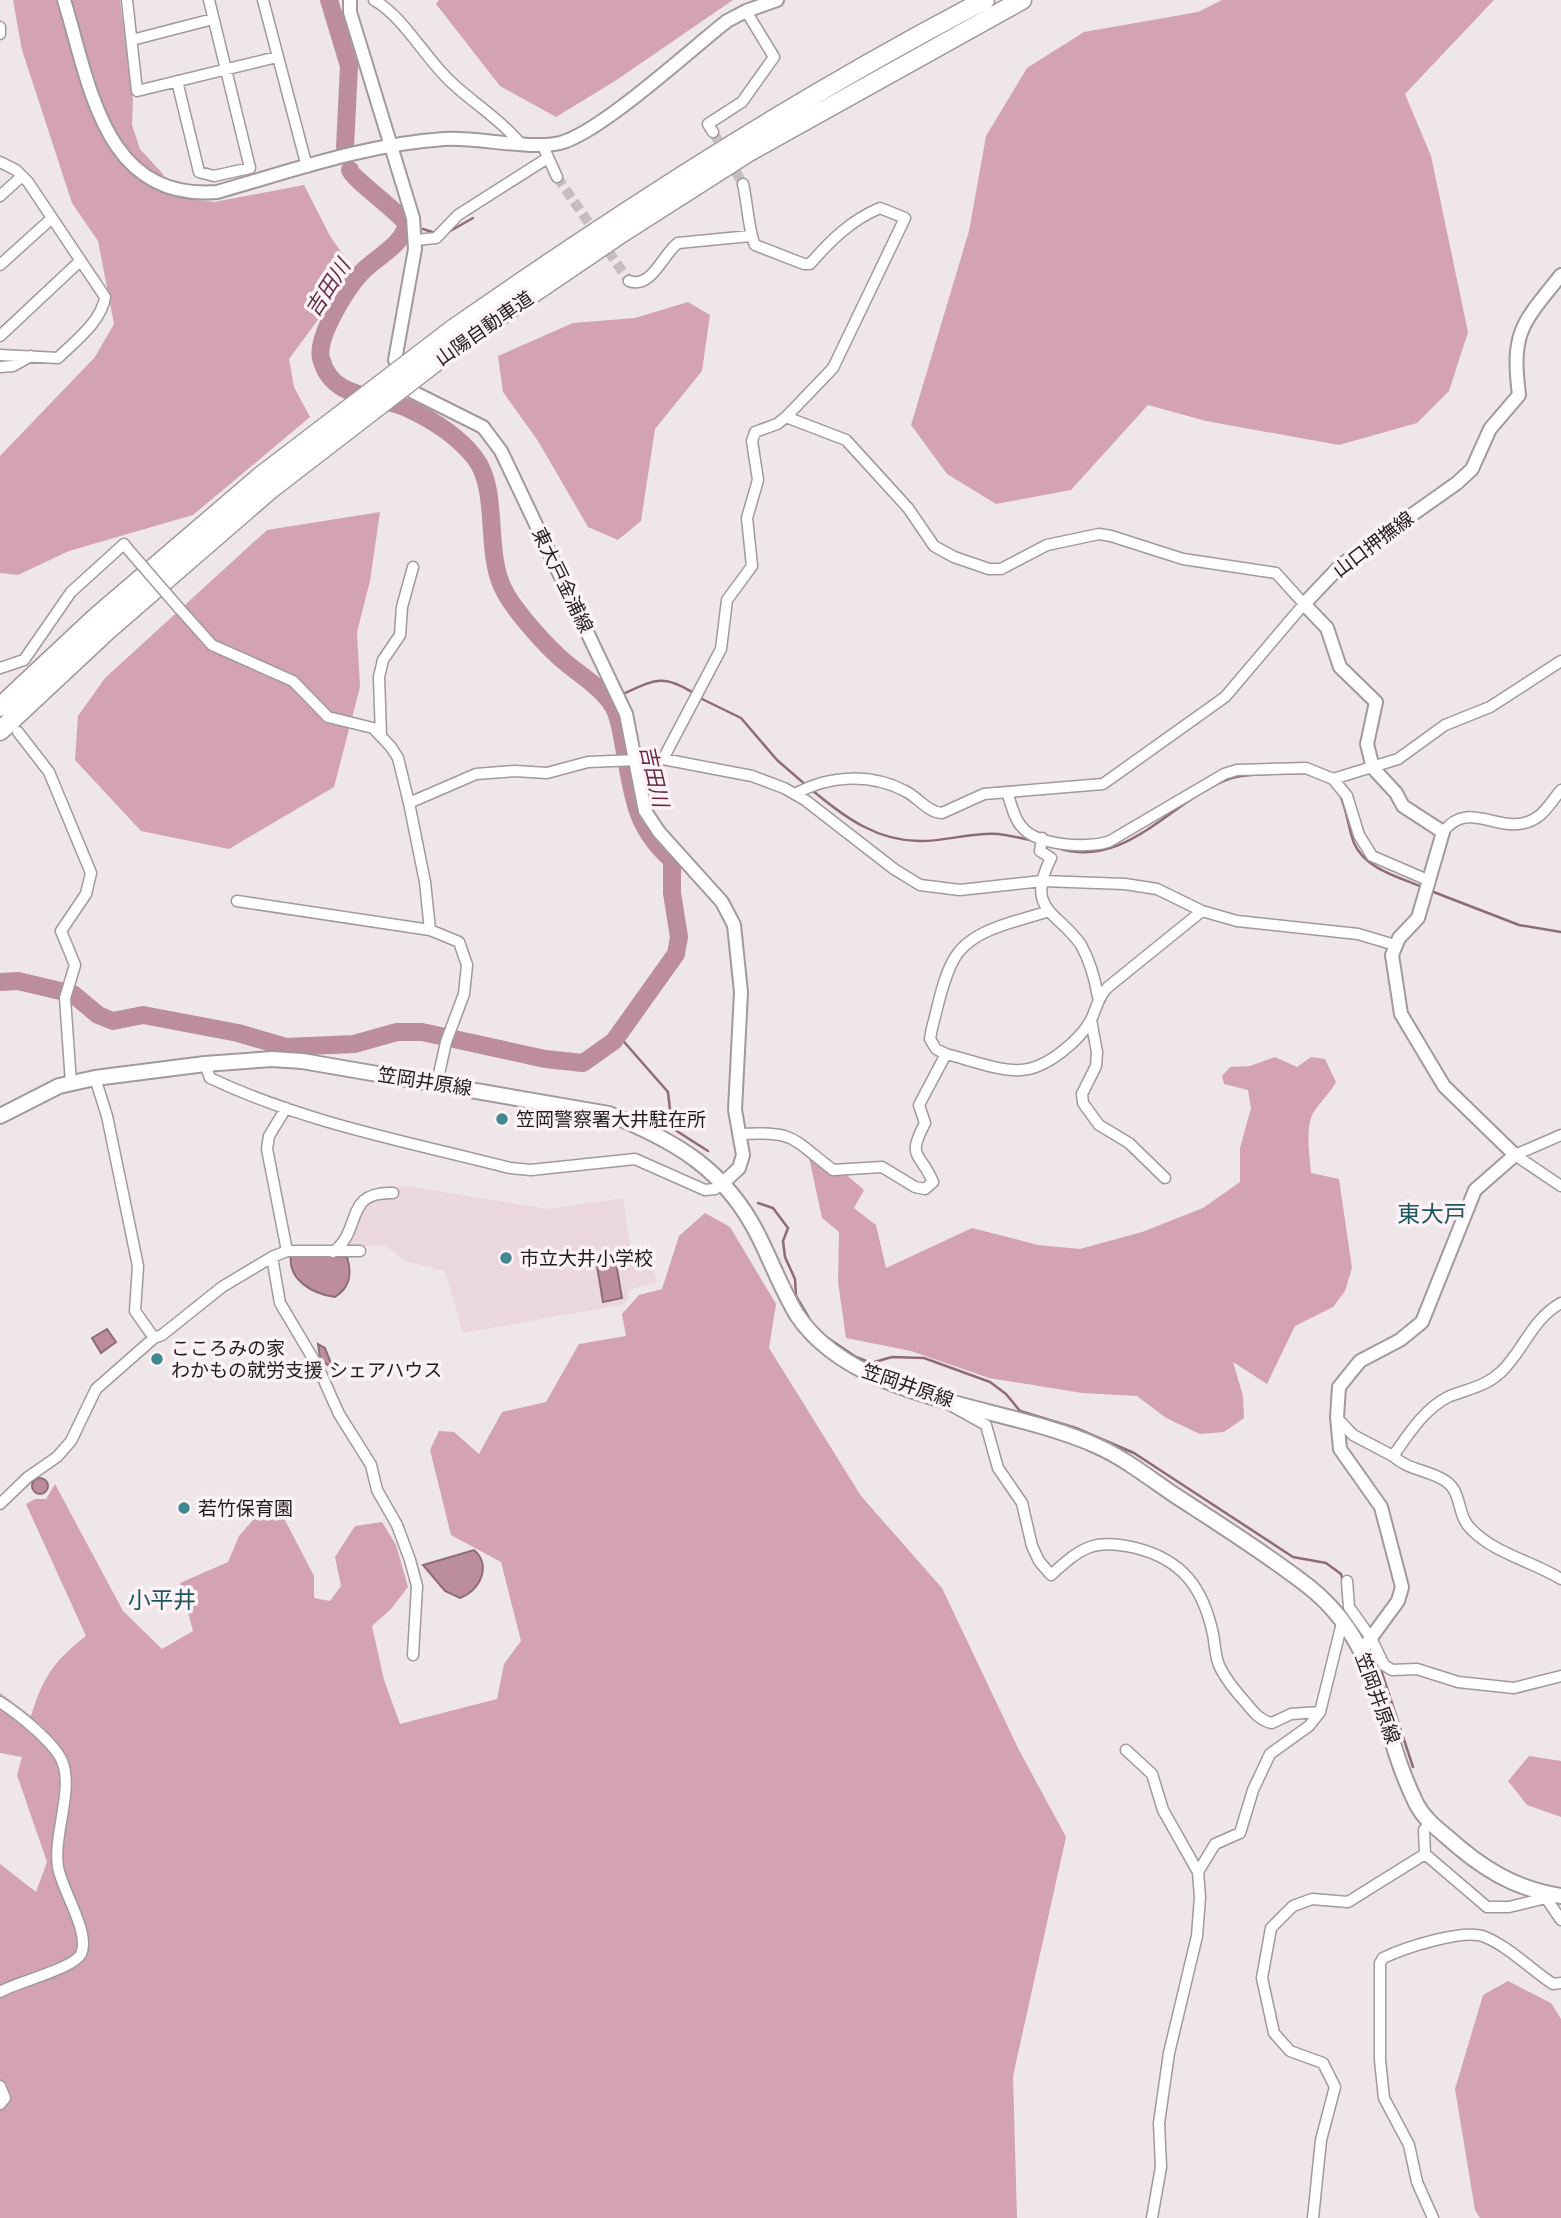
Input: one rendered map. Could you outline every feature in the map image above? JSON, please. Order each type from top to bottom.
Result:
[{"type":"highway","name":"山陽自動車道","points":[[0,707],[96,617],[266,482],[607,221],[740,138],[985,0]]},
{"type":"highway","name":"山陽自動車道","points":[[458,335],[749,152],[1022,0]]},
{"type":"highway","name":"山陽自動車道","points":[[9,731],[108,630],[266,482]]},
{"type":"main road","points":[[64,0],[103,123],[114,145],[133,167],[153,182],[173,191],[217,192],[307,167],[442,139],[562,143],[584,132],[727,21],[777,0]]},
{"type":"main road","name":"東大戸金浦線","points":[[350,0],[351,12],[390,148],[413,218],[416,240],[395,360],[402,379],[414,392],[471,418],[493,437],[630,724],[628,762],[651,821],[712,889],[734,925],[741,992],[735,1100],[742,1162],[723,1183]]},
{"type":"main road","name":"山口押撫線","points":[[1304,604],[1341,565],[1457,483],[1472,469],[1490,429],[1519,395],[1515,362],[1520,332],[1561,275]]},
{"type":"main road","points":[[1304,604],[1327,628],[1340,667],[1376,702],[1367,744],[1373,768],[1396,793],[1403,806],[1443,832],[1418,918],[1395,945],[1392,955],[1401,1014],[1444,1086],[1515,1155],[1475,1190],[1422,1322],[1400,1340],[1352,1369],[1339,1387],[1336,1417],[1340,1449],[1381,1507],[1400,1575],[1398,1601],[1362,1650]]},
{"type":"main road","name":"笠岡井原線","points":[[0,1116],[27,1100],[71,1083],[205,1064],[272,1059],[302,1061],[437,1083],[609,1114],[651,1131],[709,1167],[723,1183],[750,1220],[788,1300],[819,1342],[864,1372],[1078,1438],[1112,1453],[1327,1600],[1343,1619],[1373,1673],[1418,1805],[1430,1822],[1469,1858],[1484,1868],[1504,1880],[1551,1896]]},
{"type":"street","points":[[127,0],[137,91],[278,57]]},
{"type":"street","points":[[177,81],[199,172],[214,176],[250,168],[209,0]]},
{"type":"street","points":[[263,0],[307,167]]},
{"type":"street","points":[[374,0],[394,15],[425,57],[452,84],[508,129],[519,142]]},
{"type":"street","points":[[713,132],[708,124],[742,102],[774,57],[746,11]]},
{"type":"street","points":[[132,40],[213,19]]},
{"type":"street","points":[[0,27],[0,34]]},
{"type":"street","points":[[542,144],[546,159],[557,177]]},
{"type":"street","points":[[416,240],[438,234],[481,200],[546,159]]},
{"type":"street","points":[[0,162],[22,176],[104,297],[104,303],[86,332],[58,358],[0,355]]},
{"type":"street","points":[[0,196],[22,176]]},
{"type":"street","points":[[663,759],[721,649],[727,600],[752,566],[747,518],[758,481],[752,441],[755,432],[777,424],[786,417],[833,368],[905,218],[880,208],[871,212],[836,235],[810,264],[804,264],[755,245],[750,236],[751,218],[743,184]]},
{"type":"street","points":[[0,265],[51,219]]},
{"type":"street","points":[[629,281],[638,284],[647,281],[669,250],[678,243],[750,236]]},
{"type":"street","points":[[0,336],[79,262]]},
{"type":"street","points":[[0,367],[13,366],[32,356]]},
{"type":"street","points":[[786,417],[846,440],[908,508],[938,550],[971,563],[1001,569],[1047,545],[1099,534],[1183,559],[1276,573],[1304,604],[1225,697],[1103,784],[975,797],[942,813],[935,813],[903,789],[878,782],[841,778],[799,792]]},
{"type":"street","points":[[0,668],[24,660],[71,592],[124,544],[212,645],[293,681],[328,717],[373,727],[381,736],[398,758],[425,882],[430,930]]},
{"type":"street","points":[[381,736],[379,677],[383,660],[400,635],[402,607],[413,568]]},
{"type":"street","points":[[1333,779],[1398,759],[1445,725],[1490,707],[1561,662]]},
{"type":"street","points":[[9,731],[49,772],[91,873],[92,882],[86,894],[61,931],[75,965],[65,999],[71,1083]]},
{"type":"street","points":[[409,803],[476,774],[515,771],[547,773],[588,762],[663,759],[752,776],[799,792],[894,869],[920,885],[960,890],[1042,881],[1125,884],[1157,889],[1202,911],[1237,921],[1358,934],[1395,945]]},
{"type":"street","points":[[1007,792],[1022,827],[1042,841],[1080,847],[1098,845],[1209,781],[1237,770],[1306,768],[1333,779],[1347,796],[1364,847],[1372,856],[1428,887]]},
{"type":"street","points":[[1443,832],[1451,822],[1476,815],[1504,825],[1528,821],[1539,816],[1561,790]]},
{"type":"street","points":[[1042,841],[1040,851],[1051,858],[1043,870],[1046,912],[1080,944],[1095,976],[1098,997],[1091,1020],[1067,1047],[1030,1068],[1019,1071],[946,1054],[936,1049],[930,1039],[952,961],[959,951],[996,928],[1046,912]]},
{"type":"street","points":[[237,901],[430,930],[459,942],[467,965],[464,994],[448,1037],[437,1083]]},
{"type":"street","points":[[1098,997],[1129,968],[1202,911]]},
{"type":"street","points":[[1091,1020],[1097,1052],[1096,1066],[1082,1094],[1083,1103],[1099,1125],[1129,1143],[1166,1178]]},
{"type":"street","points":[[740,1134],[784,1134],[796,1139],[833,1170],[882,1167],[915,1187],[925,1189],[933,1182],[914,1151],[914,1143],[925,1123],[919,1105],[946,1054]]},
{"type":"street","points":[[205,1064],[210,1078],[286,1108],[383,1137],[520,1170],[635,1159],[705,1190],[715,1189],[723,1183]]},
{"type":"street","points":[[95,1078],[107,1116],[138,1266],[135,1311],[154,1338]]},
{"type":"street","points":[[286,1108],[269,1136],[267,1149],[287,1251]]},
{"type":"street","points":[[1515,1155],[1561,1135]]},
{"type":"street","points":[[1515,1155],[1561,1186]]},
{"type":"street","points":[[333,1252],[345,1241],[361,1202],[377,1192],[393,1193]]},
{"type":"street","points":[[0,1504],[28,1477],[57,1457],[71,1441],[96,1390],[154,1338],[162,1335],[222,1287],[287,1251],[360,1251]]},
{"type":"street","points":[[272,1257],[280,1303],[318,1367],[339,1414],[371,1465],[377,1490],[397,1525],[410,1560],[417,1586],[413,1655]]},
{"type":"street","points":[[1393,1456],[1412,1429],[1436,1405],[1485,1384],[1502,1371],[1536,1322],[1561,1303]]},
{"type":"street","points":[[945,1399],[952,1408],[986,1425],[998,1468],[1022,1503],[1032,1546],[1039,1562],[1051,1575],[1072,1556],[1094,1544],[1123,1545],[1145,1550],[1171,1563],[1186,1573],[1195,1584],[1212,1631],[1220,1667],[1259,1717],[1272,1723],[1291,1714],[1320,1712]]},
{"type":"street","points":[[1336,1417],[1353,1435],[1393,1456],[1404,1466],[1445,1480],[1455,1489],[1462,1519],[1487,1545],[1539,1565],[1561,1579]]},
{"type":"street","points":[[1347,1581],[1349,1607],[1371,1639],[1384,1665],[1392,1670],[1417,1669],[1458,1682],[1514,1688],[1561,1676]]},
{"type":"street","points":[[1198,1872],[1215,1844],[1240,1833],[1252,1790],[1270,1754],[1309,1726],[1320,1712],[1343,1619]]},
{"type":"street","points":[[0,1702],[61,1758],[65,1779],[57,1842],[58,1864],[67,1899],[84,1936],[82,1952],[71,1965],[21,1981],[0,1992]]},
{"type":"street","points":[[1126,1750],[1152,1774],[1163,1810],[1198,1872],[1199,1924],[1169,2053],[1159,2123],[1161,2167],[1152,2218]]},
{"type":"street","points":[[1430,1822],[1424,1830],[1425,1854],[1487,1908],[1509,1907],[1551,1896],[1561,1920]]},
{"type":"street","points":[[1313,2218],[1321,2140],[1335,2087],[1323,2063],[1290,2051],[1274,2033],[1262,1978],[1268,1938],[1279,1918],[1293,1906],[1312,1899],[1348,1902],[1425,1854]]},
{"type":"street","points":[[1433,2218],[1417,2182],[1409,2145],[1384,2098],[1380,2060],[1380,1963],[1383,1958],[1419,1945],[1467,1935],[1481,1935],[1513,1953],[1553,1984],[1561,1983]]},
{"type":"street","points":[[0,2086],[5,2098],[0,2104]]},
{"type":"shaded area","points":[[13,0],[120,0],[133,100],[132,125],[140,149],[162,173],[177,197],[214,202],[304,185],[330,236],[354,271],[289,359],[294,387],[310,417],[193,515],[69,551],[18,575],[0,573],[0,456],[95,357],[114,324],[98,241],[72,203],[22,50]]},
{"type":"shaded area","points":[[439,0],[733,0],[615,81],[556,117],[500,86],[436,4]]},
{"type":"shaded area","points":[[1222,0],[1494,0],[1405,94],[1431,156],[1468,332],[1449,391],[1417,423],[1339,445],[1206,421],[1148,405],[1071,490],[996,504],[947,474],[911,425],[969,231],[986,136],[1027,68],[1084,32],[1198,12]]},
{"type":"shaded area","points":[[688,302],[710,315],[702,371],[655,429],[641,521],[618,540],[588,527],[538,441],[503,392],[498,356],[573,323],[635,318]]},
{"type":"shaded area","points":[[380,512],[370,581],[357,632],[360,687],[334,787],[229,849],[141,831],[75,760],[78,716],[105,678],[267,530]]},
{"type":"shaded area","points":[[1275,1057],[1297,1067],[1311,1057],[1325,1059],[1336,1082],[1312,1116],[1309,1132],[1311,1173],[1339,1179],[1352,1268],[1345,1291],[1333,1307],[1295,1326],[1267,1384],[1233,1362],[1243,1396],[1244,1418],[1224,1432],[1200,1434],[1166,1418],[1137,1396],[1082,1393],[989,1378],[911,1351],[846,1338],[838,1282],[839,1232],[822,1218],[807,1148],[819,1151],[864,1190],[854,1208],[876,1225],[886,1268],[972,1228],[1038,1245],[1080,1249],[1142,1232],[1203,1208],[1240,1182],[1240,1148],[1251,1108],[1248,1090],[1224,1084],[1222,1076],[1230,1067],[1250,1066]]},
{"type":"shaded area","points":[[398,1185],[549,1209],[623,1198],[631,1251],[654,1272],[657,1282],[628,1290],[629,1299],[621,1305],[463,1333],[445,1271],[405,1261],[385,1245],[344,1248],[362,1206],[375,1196],[396,1197]]},
{"type":"shaded area","points":[[705,1213],[730,1227],[776,1304],[769,1348],[861,1496],[942,1588],[1019,1750],[1066,1837],[1013,2076],[1017,2218],[0,2218],[0,1864],[36,1892],[47,1862],[17,1775],[22,1757],[0,1753],[0,1693],[31,1716],[51,1671],[86,1636],[26,1504],[35,1499],[46,1499],[55,1484],[123,1611],[162,1649],[193,1631],[180,1583],[228,1562],[239,1536],[273,1497],[314,1576],[314,1598],[330,1601],[341,1586],[335,1557],[355,1526],[382,1522],[396,1545],[408,1587],[391,1609],[372,1626],[384,1680],[400,1724],[497,1699],[504,1664],[521,1641],[501,1562],[451,1535],[430,1450],[439,1431],[454,1432],[479,1454],[502,1412],[546,1402],[579,1344],[626,1336],[622,1314],[639,1295],[662,1289],[679,1236]]},
{"type":"shaded area","points":[[291,1254],[347,1257],[350,1274],[347,1284],[335,1297],[310,1289],[293,1271]]},
{"type":"shaded area","points":[[616,1263],[622,1298],[603,1302],[597,1266]]},
{"type":"shaded area","points":[[107,1329],[116,1342],[101,1353],[92,1338]]},
{"type":"shaded area","points":[[318,1344],[325,1348],[334,1371],[320,1358]]},
{"type":"shaded area","points":[[40,1478],[46,1480],[46,1492],[40,1494],[34,1492],[32,1486],[34,1480]]},
{"type":"shaded area","points":[[474,1550],[482,1563],[481,1577],[473,1590],[460,1598],[445,1591],[423,1565]]},
{"type":"shaded area","points":[[1529,1756],[1561,1761],[1561,1817],[1527,1805],[1508,1781]]},
{"type":"shaded area","points":[[1508,1981],[1551,2003],[1561,2019],[1561,2218],[1480,2218],[1475,2210],[1455,2089],[1483,1995]]},
{"type":"waterway","name":"吉田川","points":[[329,0],[349,66],[345,147]]},
{"type":"waterway","name":"吉田川","points":[[0,982],[18,981],[73,994],[98,1015],[113,1021],[143,1015],[238,1033],[286,1047],[354,1044],[397,1032],[422,1032],[545,1059],[583,1063],[614,1041],[676,954],[679,937],[672,893],[672,860],[649,834],[636,806],[617,714],[601,692],[544,642],[506,594],[494,554],[487,486],[475,458],[453,436],[426,418],[407,408],[344,389],[326,372],[321,349],[334,313],[355,280],[400,239],[407,224],[350,170]]},
{"type":"waterway","points":[[445,234],[473,218]]},
{"type":"waterway","points":[[423,229],[435,233]]},
{"type":"waterway","points":[[621,695],[658,681],[674,683],[695,694]]},
{"type":"waterway","points":[[700,698],[741,718],[777,760],[807,786]]},
{"type":"waterway","points":[[1058,848],[1082,852],[1105,850],[1126,842],[1205,790],[1234,777],[1307,773]]},
{"type":"waterway","points":[[812,790],[836,810],[862,826],[891,837],[922,841],[989,834],[1035,841]]},
{"type":"waterway","points":[[1340,795],[1359,852],[1374,866],[1422,887]]},
{"type":"waterway","points":[[1431,891],[1519,925],[1561,932]]},
{"type":"waterway","points":[[618,1035],[668,1092],[672,1128],[708,1151]]},
{"type":"waterway","points":[[758,1203],[773,1208],[788,1228],[783,1241],[785,1257],[795,1279],[796,1296],[809,1318]]},
{"type":"waterway","points":[[825,1336],[856,1357],[871,1363],[892,1357],[924,1358],[990,1382],[1006,1394],[1020,1411],[1076,1428],[1134,1453],[1293,1557],[1326,1563],[1341,1574],[1343,1581]]},
{"type":"waterway","points":[[1380,1667],[1413,1767]]},
{"type":"tunnel","points":[[713,132],[743,184]]},
{"type":"tunnel","points":[[557,177],[629,281]]},
{"type":"place","name":"笠岡警察署大井駐在所","points":[[502,1119]]},
{"type":"place","name":"市立大井小学校","points":[[506,1258]]},
{"type":"place","name":"こころみの家 わかもの就労支援 シェアハウス","points":[[157,1359]]},
{"type":"place","name":"若竹保育園","points":[[184,1508]]},
{"type":"district","name":"東大戸","points":[[1432,1214]]},
{"type":"district","name":"小平井","points":[[162,1600]]}]
